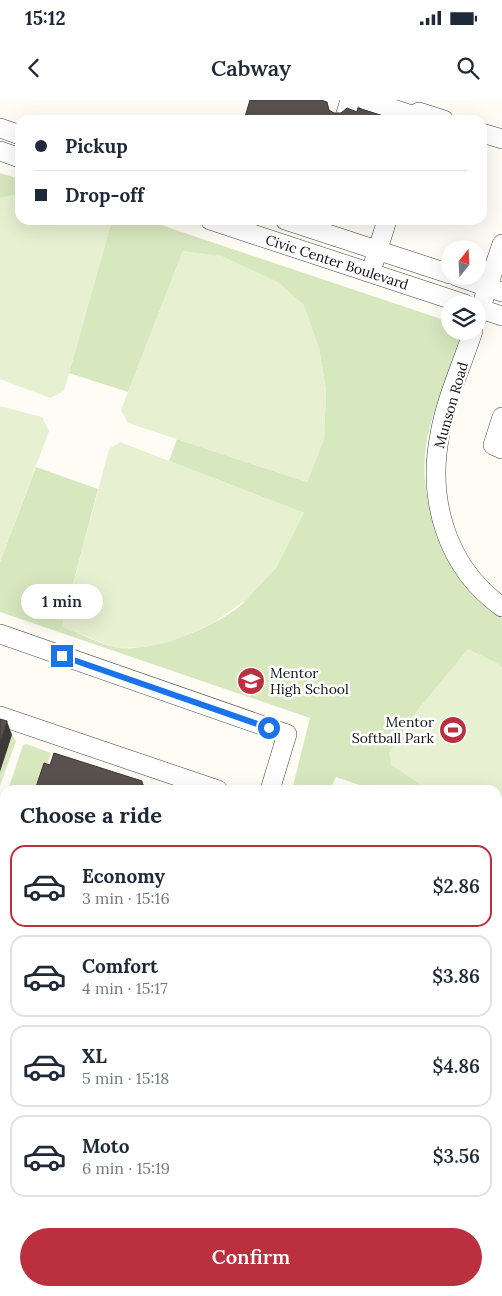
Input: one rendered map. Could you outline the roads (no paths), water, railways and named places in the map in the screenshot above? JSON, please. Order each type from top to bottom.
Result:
[{"type":"street","points":[[346,115],[350,100]]},
{"type":"street","points":[[365,100],[419,112]]},
{"type":"street","points":[[0,128],[15,133]]},
{"type":"street","points":[[487,134],[502,139]]},
{"type":"street","points":[[0,151],[15,156]]},
{"type":"street","name":"Civic Center Boulevard","points":[[225,225],[441,297]]},
{"type":"street","name":"Civic Center Boulevard","points":[[313,225],[441,271]]},
{"type":"street","points":[[372,273],[386,225]]},
{"type":"street","points":[[486,298],[495,289],[502,244]]},
{"type":"street","points":[[483,285],[495,289]]},
{"type":"street","name":"Civic Center Boulevard","points":[[486,312],[502,316]]},
{"type":"street","name":"Munson Road","points":[[470,340],[440,431],[435,488],[445,532],[451,548],[475,582],[502,607]]},
{"type":"street","points":[[502,417],[493,445],[502,448]]},
{"type":"street","points":[[0,634],[287,734],[272,785]]},
{"type":"street","points":[[0,716],[203,785]]},
{"type":"place","name":"Mentor High School","points":[[251,681]]},
{"type":"place","name":"Mentor Softball Park","points":[[453,730]]}]
